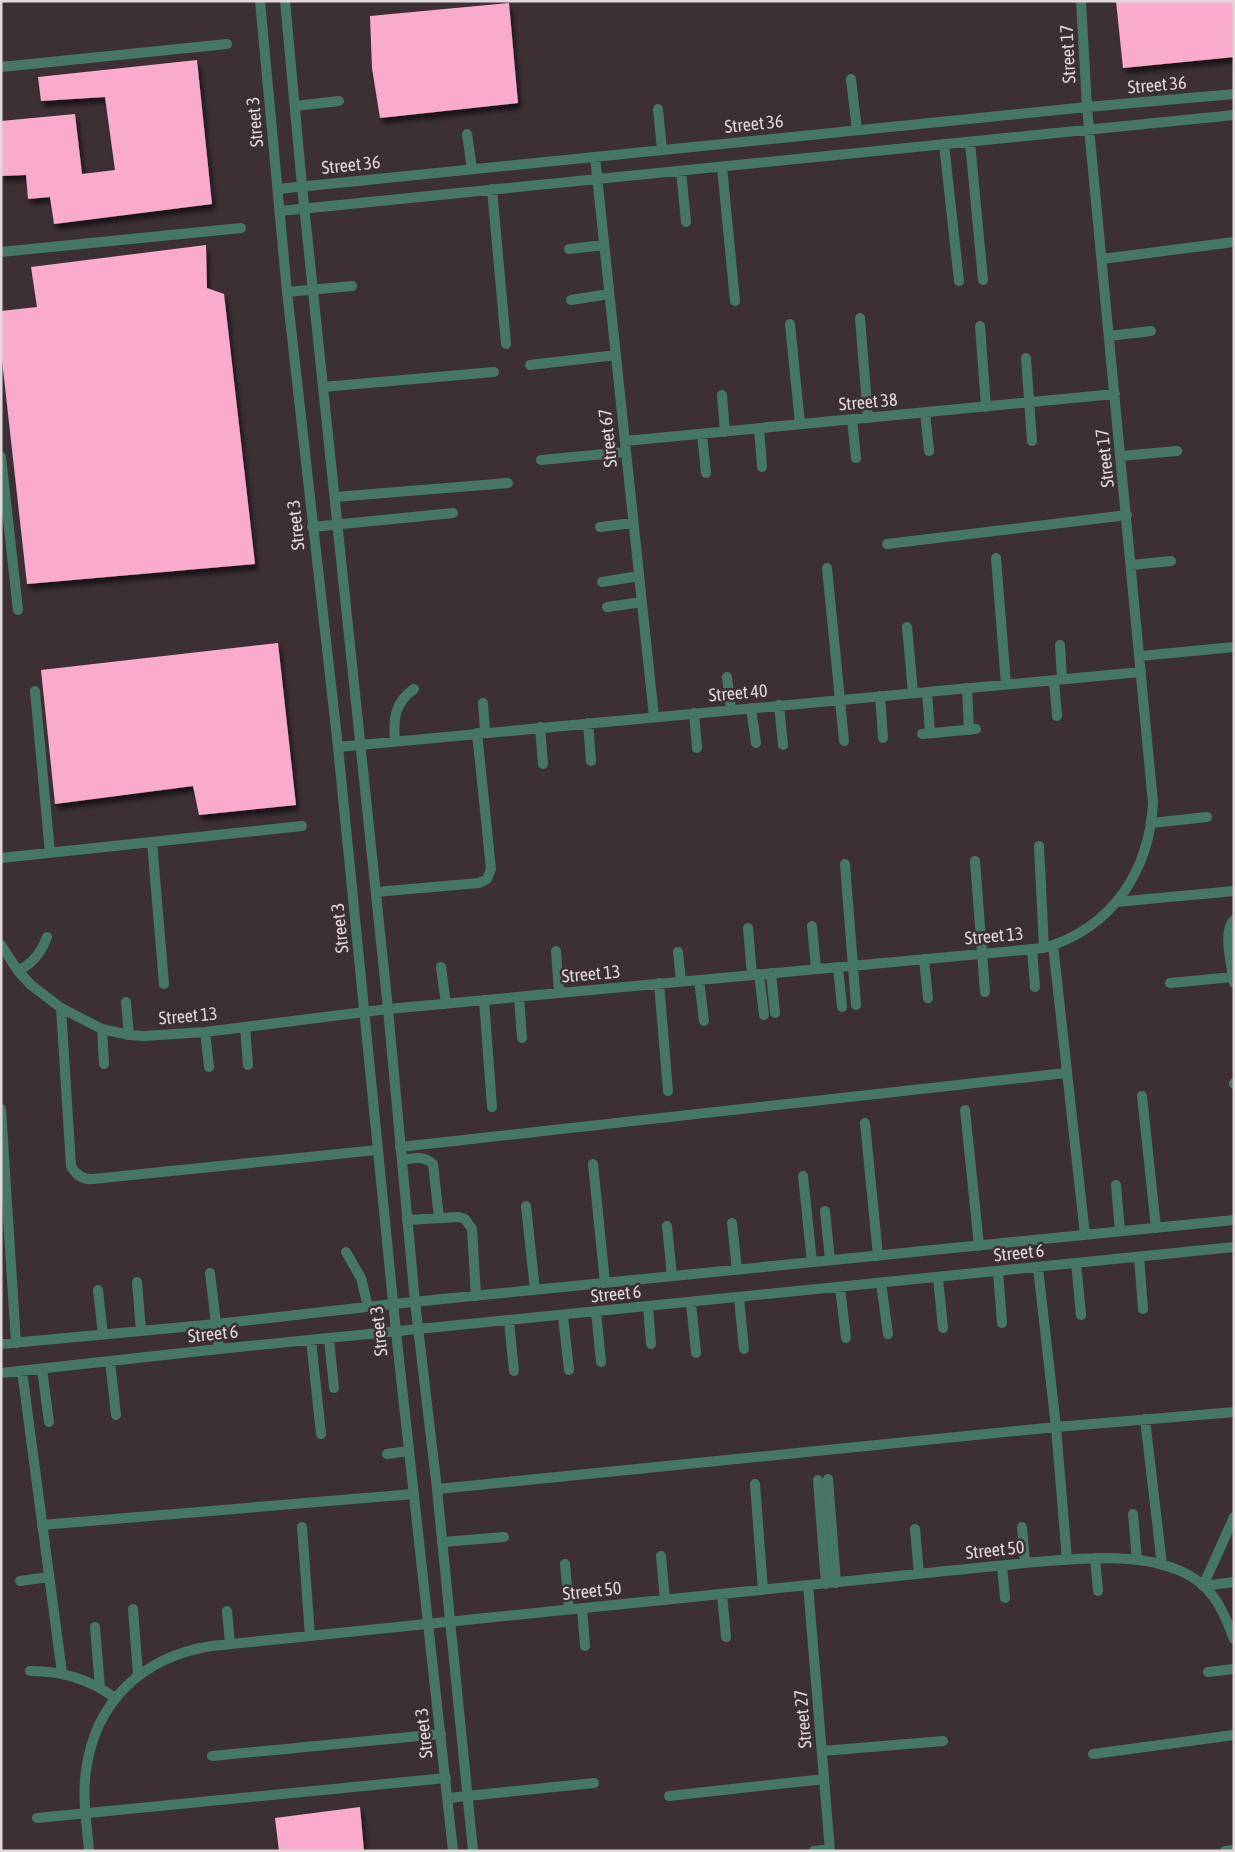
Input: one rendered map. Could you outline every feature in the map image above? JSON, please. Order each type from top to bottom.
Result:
[{"type":"street","name":"Street 3","points":[[260,1],[287,292],[338,747],[393,1304],[453,1851]]},
{"type":"street","name":"Street 3","points":[[285,1],[302,186],[388,1010],[415,1302],[437,1489],[473,1851]]},
{"type":"street","name":"Street 17","points":[[1081,1],[1089,130],[1153,803],[1148,844],[1140,865],[1116,902]]},
{"type":"street","points":[[1,67],[227,44]]},
{"type":"street","points":[[851,79],[857,130]]},
{"type":"street","name":"Street 36","points":[[278,189],[1087,107],[1234,94]]},
{"type":"street","points":[[295,106],[339,101]]},
{"type":"street","points":[[658,109],[662,150]]},
{"type":"street","points":[[280,211],[1234,115]]},
{"type":"street","points":[[467,134],[472,169]]},
{"type":"street","points":[[970,142],[983,280]]},
{"type":"street","points":[[944,144],[959,281]]},
{"type":"street","name":"Street 67","points":[[595,157],[654,717]]},
{"type":"street","points":[[722,166],[735,301]]},
{"type":"street","points":[[681,171],[686,222]]},
{"type":"street","points":[[492,190],[506,344]]},
{"type":"street","points":[[1,252],[241,228]]},
{"type":"street","points":[[1102,259],[1234,242]]},
{"type":"street","points":[[569,249],[604,244]]},
{"type":"street","points":[[287,292],[352,286]]},
{"type":"street","points":[[571,300],[609,294]]},
{"type":"street","points":[[860,318],[868,418]]},
{"type":"street","points":[[790,324],[800,424]]},
{"type":"street","points":[[980,326],[986,407]]},
{"type":"street","points":[[1109,336],[1151,331]]},
{"type":"street","points":[[530,365],[616,355]]},
{"type":"street","points":[[1026,358],[1032,441]]},
{"type":"street","points":[[323,387],[494,372]]},
{"type":"street","name":"Street 38","points":[[541,460],[702,434],[1115,394]]},
{"type":"street","points":[[722,395],[725,432]]},
{"type":"street","points":[[925,412],[929,451]]},
{"type":"street","points":[[852,419],[856,458]]},
{"type":"street","points":[[759,428],[762,467]]},
{"type":"street","points":[[702,434],[706,473]]},
{"type":"street","points":[[1121,456],[1177,451]]},
{"type":"street","points":[[1,457],[18,610]]},
{"type":"street","points":[[335,496],[508,483]]},
{"type":"street","points":[[312,527],[453,513]]},
{"type":"street","points":[[887,544],[1126,515]]},
{"type":"street","points":[[600,527],[633,523]]},
{"type":"street","points":[[996,558],[1006,684]]},
{"type":"street","points":[[1131,565],[1171,561]]},
{"type":"street","points":[[827,568],[844,741]]},
{"type":"street","points":[[602,582],[639,576]]},
{"type":"street","points":[[607,607],[642,602]]},
{"type":"street","points":[[906,627],[913,693]]},
{"type":"street","points":[[1057,716],[1060,645]]},
{"type":"street","points":[[1140,656],[1234,647]]},
{"type":"street","name":"Street 40","points":[[338,747],[1141,672]]},
{"type":"street","points":[[728,678],[730,710]]},
{"type":"street","points":[[927,692],[926,734],[973,730],[967,688]]},
{"type":"street","points":[[395,741],[394,723],[397,707],[407,694],[414,689]]},
{"type":"street","points":[[35,691],[50,853]]},
{"type":"street","points":[[880,696],[883,738]]},
{"type":"street","points":[[376,892],[478,883],[487,879],[491,870],[481,733],[484,702]]},
{"type":"street","points":[[779,705],[783,745]]},
{"type":"street","points":[[751,708],[756,743]]},
{"type":"street","points":[[694,713],[697,748]]},
{"type":"street","points":[[588,723],[591,761]]},
{"type":"street","points":[[540,727],[544,764]]},
{"type":"street","points":[[1152,823],[1207,816]]},
{"type":"street","points":[[1,858],[302,826]]},
{"type":"street","points":[[152,842],[164,984]]},
{"type":"street","points":[[1039,846],[1048,946],[1066,1073],[1085,1235]]},
{"type":"street","points":[[974,861],[986,992]]},
{"type":"street","points":[[845,864],[856,1005]]},
{"type":"street","points":[[1116,902],[1234,890]]},
{"type":"street","name":"Street 13","points":[[61,1008],[102,1029],[144,1036],[205,1032],[365,1012],[484,1000],[1032,949],[1048,946],[1076,935],[1098,920],[1116,902]]},
{"type":"street","points":[[1234,920],[1228,928],[1234,982]]},
{"type":"street","points":[[812,926],[816,969]]},
{"type":"street","points":[[748,928],[764,1014]]},
{"type":"street","points":[[18,971],[29,965],[37,957],[47,937]]},
{"type":"street","points":[[1032,949],[1035,988]]},
{"type":"street","points":[[3,952],[31,985],[61,1008],[71,1166],[82,1178],[103,1178],[377,1150]]},
{"type":"street","points":[[556,952],[560,993]]},
{"type":"street","points":[[678,952],[681,981]]},
{"type":"street","points":[[924,959],[928,998]]},
{"type":"street","points":[[441,967],[446,1004]]},
{"type":"street","points":[[838,967],[842,1007]]},
{"type":"street","points":[[771,973],[775,1013]]},
{"type":"street","points":[[1170,983],[1233,977]]},
{"type":"street","points":[[700,980],[704,1021]]},
{"type":"street","points":[[660,983],[668,1091]]},
{"type":"street","points":[[519,997],[522,1038]]},
{"type":"street","points":[[484,1000],[492,1107]]},
{"type":"street","points":[[126,1002],[129,1035]]},
{"type":"street","points":[[245,1027],[248,1065]]},
{"type":"street","points":[[102,1029],[104,1064]]},
{"type":"street","points":[[205,1032],[209,1067]]},
{"type":"street","points":[[400,1147],[1066,1073]]},
{"type":"street","points":[[1142,1096],[1156,1228]]},
{"type":"street","points":[[1,1109],[16,1343]]},
{"type":"street","points":[[965,1110],[979,1246]]},
{"type":"street","points":[[865,1124],[878,1256]]},
{"type":"street","points":[[402,1160],[422,1158],[433,1164],[439,1218]]},
{"type":"street","points":[[593,1164],[606,1283]]},
{"type":"street","points":[[803,1176],[812,1262]]},
{"type":"street","points":[[1116,1185],[1120,1232]]},
{"type":"street","points":[[526,1206],[535,1290]]},
{"type":"street","points":[[825,1211],[830,1260]]},
{"type":"street","points":[[407,1220],[459,1217],[465,1219],[472,1229],[476,1296]]},
{"type":"street","name":"Street 6","points":[[1,1344],[216,1324],[393,1304],[1234,1220]]},
{"type":"street","points":[[732,1223],[737,1270]]},
{"type":"street","points":[[667,1226],[672,1276]]},
{"type":"street","name":"Street 6","points":[[1,1373],[219,1349],[564,1316],[1234,1247]]},
{"type":"street","points":[[346,1252],[361,1278],[368,1307]]},
{"type":"street","points":[[1139,1257],[1144,1309]]},
{"type":"street","points":[[1076,1264],[1082,1315]]},
{"type":"street","points":[[1038,1268],[1056,1427],[1067,1560]]},
{"type":"street","points":[[998,1272],[1002,1323]]},
{"type":"street","points":[[210,1273],[219,1349]]},
{"type":"street","points":[[938,1278],[943,1328]]},
{"type":"street","points":[[137,1282],[141,1331]]},
{"type":"street","points":[[881,1283],[888,1334]]},
{"type":"street","points":[[840,1288],[846,1338]]},
{"type":"street","points":[[98,1290],[103,1335]]},
{"type":"street","points":[[739,1298],[744,1349]]},
{"type":"street","points":[[691,1303],[696,1354]]},
{"type":"street","points":[[648,1307],[651,1344]]},
{"type":"street","points":[[596,1312],[601,1362]]},
{"type":"street","points":[[564,1316],[569,1370]]},
{"type":"street","points":[[509,1321],[514,1372]]},
{"type":"street","points":[[329,1339],[334,1388]]},
{"type":"street","points":[[311,1340],[321,1434]]},
{"type":"street","points":[[110,1361],[116,1415]]},
{"type":"street","points":[[42,1369],[49,1422]]},
{"type":"street","points":[[22,1371],[62,1673]]},
{"type":"street","points":[[437,1489],[1056,1427],[1234,1412]]},
{"type":"street","points":[[1145,1419],[1162,1565]]},
{"type":"street","points":[[388,1454],[409,1451]]},
{"type":"street","points":[[826,1584],[823,1479],[836,1583]]},
{"type":"street","points":[[755,1484],[763,1590]]},
{"type":"street","points":[[42,1525],[414,1494]]},
{"type":"street","points":[[1133,1514],[1137,1560]]},
{"type":"street","points":[[1203,1586],[1234,1517]]},
{"type":"street","points":[[1022,1526],[1025,1564]]},
{"type":"street","points":[[302,1527],[310,1636]]},
{"type":"street","points":[[915,1529],[919,1574]]},
{"type":"street","points":[[442,1542],[504,1537]]},
{"type":"street","points":[[661,1556],[665,1600]]},
{"type":"street","points":[[1096,1558],[1098,1590]]},
{"type":"street","name":"Street 50","points":[[88,1851],[86,1773],[89,1753],[101,1721],[115,1698],[138,1675],[172,1655],[191,1649],[569,1609],[1096,1558],[1137,1560],[1162,1565],[1184,1573],[1203,1586],[1217,1603],[1234,1639]]},
{"type":"street","points":[[565,1564],[569,1609]]},
{"type":"street","points":[[1002,1566],[1005,1598]]},
{"type":"street","points":[[20,1581],[49,1578]]},
{"type":"street","points":[[1203,1586],[1234,1582]]},
{"type":"street","name":"Street 27","points":[[808,1586],[830,1850]]},
{"type":"street","points":[[722,1594],[726,1637]]},
{"type":"street","points":[[582,1608],[586,1646]]},
{"type":"street","points":[[133,1609],[138,1675]]},
{"type":"street","points":[[227,1611],[230,1644]]},
{"type":"street","points":[[95,1627],[100,1688]]},
{"type":"street","points":[[1208,1672],[1234,1669]]},
{"type":"street","points":[[30,1671],[62,1673],[88,1682],[115,1698]]},
{"type":"street","points":[[212,1756],[441,1734]]},
{"type":"street","points":[[1093,1754],[1234,1735]]},
{"type":"street","points":[[822,1751],[943,1742]]},
{"type":"street","points":[[37,1818],[446,1778]]},
{"type":"street","points":[[669,1796],[824,1779]]},
{"type":"street","points":[[448,1798],[594,1783]]},
{"type":"street","points":[[814,1851],[830,1850]]},
{"type":"street","points":[[1225,1851],[1234,1850]]},
{"type":"building","points":[[1116,1],[1234,1],[1234,57],[1123,68]]},
{"type":"building","points":[[509,3],[518,103],[380,118],[372,68],[370,16]]},
{"type":"building","points":[[197,60],[212,204],[54,224],[50,197],[28,199],[26,175],[1,176],[1,121],[75,114],[82,174],[115,170],[105,97],[41,101],[38,77]]},
{"type":"building","points":[[206,245],[207,288],[224,294],[255,564],[27,584],[1,351],[1,311],[37,307],[31,267]]},
{"type":"building","points":[[278,643],[296,805],[199,815],[193,786],[55,804],[41,670]]},
{"type":"building","points":[[360,1807],[364,1851],[279,1851],[275,1818]]}]
